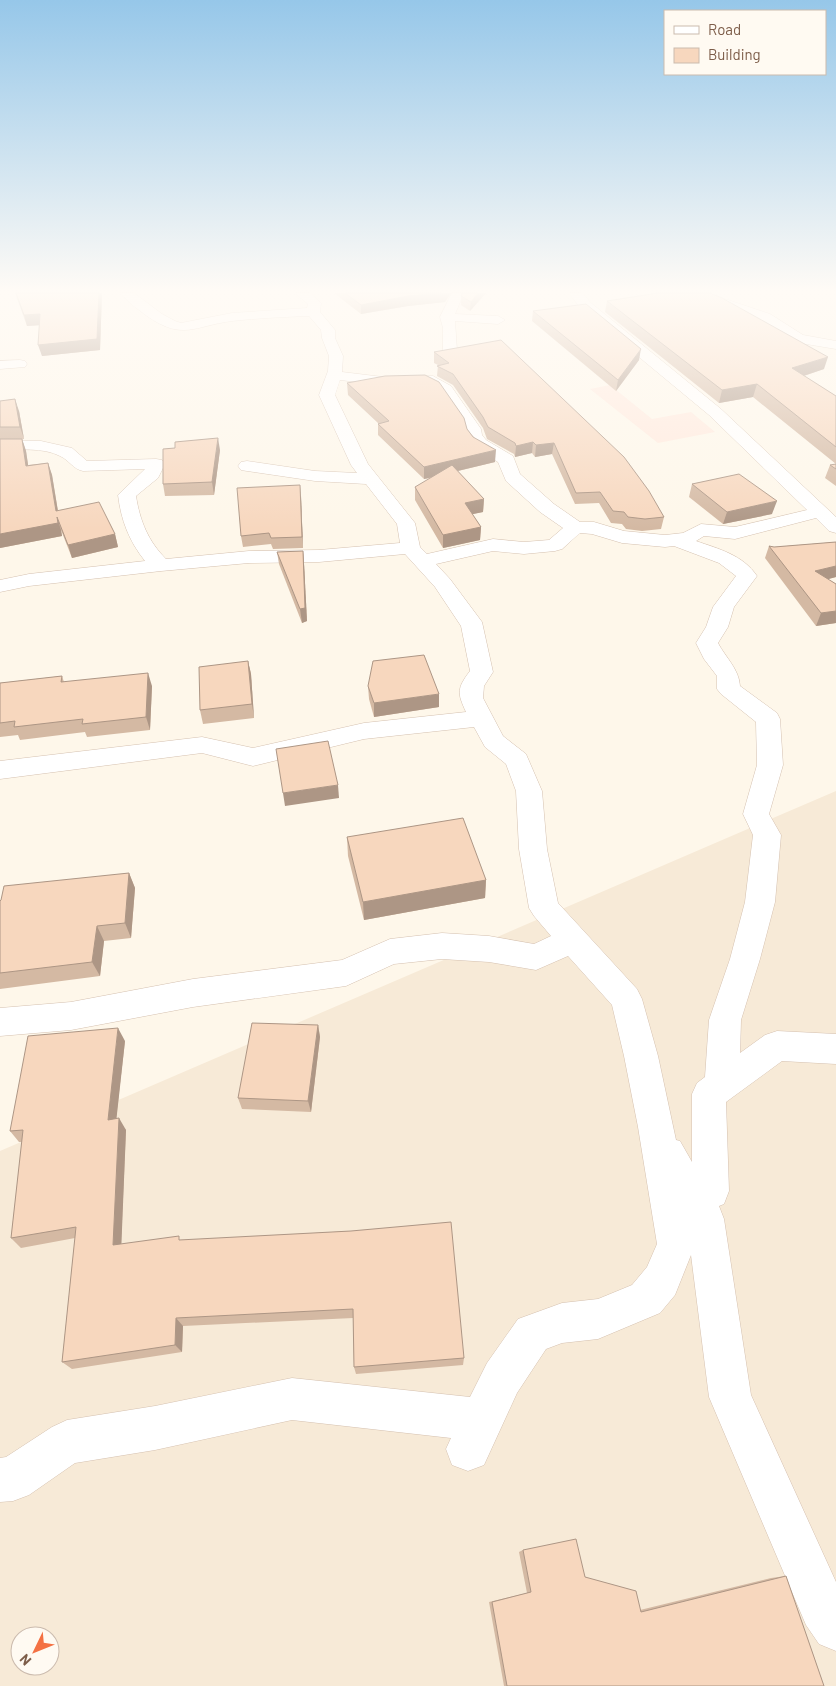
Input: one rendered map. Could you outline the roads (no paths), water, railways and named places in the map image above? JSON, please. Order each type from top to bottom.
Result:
[{"type":"street","points":[[0,1480],[13,1479],[67,1442],[155,1428],[292,1399],[475,1434],[502,1378],[532,1333],[562,1322],[598,1319],[646,1299],[660,1281],[676,1244],[641,1056],[626,998],[544,908],[533,849],[529,791],[517,760],[494,741],[471,698],[472,685],[482,672],[472,624],[442,583],[416,554],[406,523],[360,466],[327,395],[334,372]]},
{"type":"street","points":[[666,372],[715,412],[828,519]]},
{"type":"street","points":[[334,375],[383,381],[428,379],[446,388],[473,428],[473,433],[480,444],[507,460],[507,466],[512,477],[546,508],[575,527],[594,528],[622,537],[664,541],[688,538]]},
{"type":"street","points":[[0,445],[41,446],[66,452],[83,466],[156,464],[152,474],[127,495],[132,526],[148,553],[161,564]]},
{"type":"street","points":[[247,466],[315,476],[370,479]]},
{"type":"street","points":[[721,1086],[725,1020],[745,959],[760,902],[767,835],[756,814],[770,765],[768,719],[729,689],[728,675],[715,659],[707,643],[717,627],[724,607],[747,576],[730,560],[681,542],[701,530],[735,533],[828,519]]},
{"type":"street","points":[[0,586],[29,580],[161,564],[249,557],[416,554],[492,545],[524,548],[555,545],[575,527]]},
{"type":"street","points":[[0,770],[202,745],[253,757],[364,731],[483,718]]},
{"type":"street","points":[[0,1022],[71,1016],[194,993],[346,973],[390,952],[442,946],[489,949],[536,957],[572,940]]},
{"type":"street","points":[[687,1188],[711,1191],[709,1094],[777,1046],[836,1049]]},
{"type":"street","points":[[658,1140],[704,1219],[730,1397],[823,1608],[836,1627]]}]
